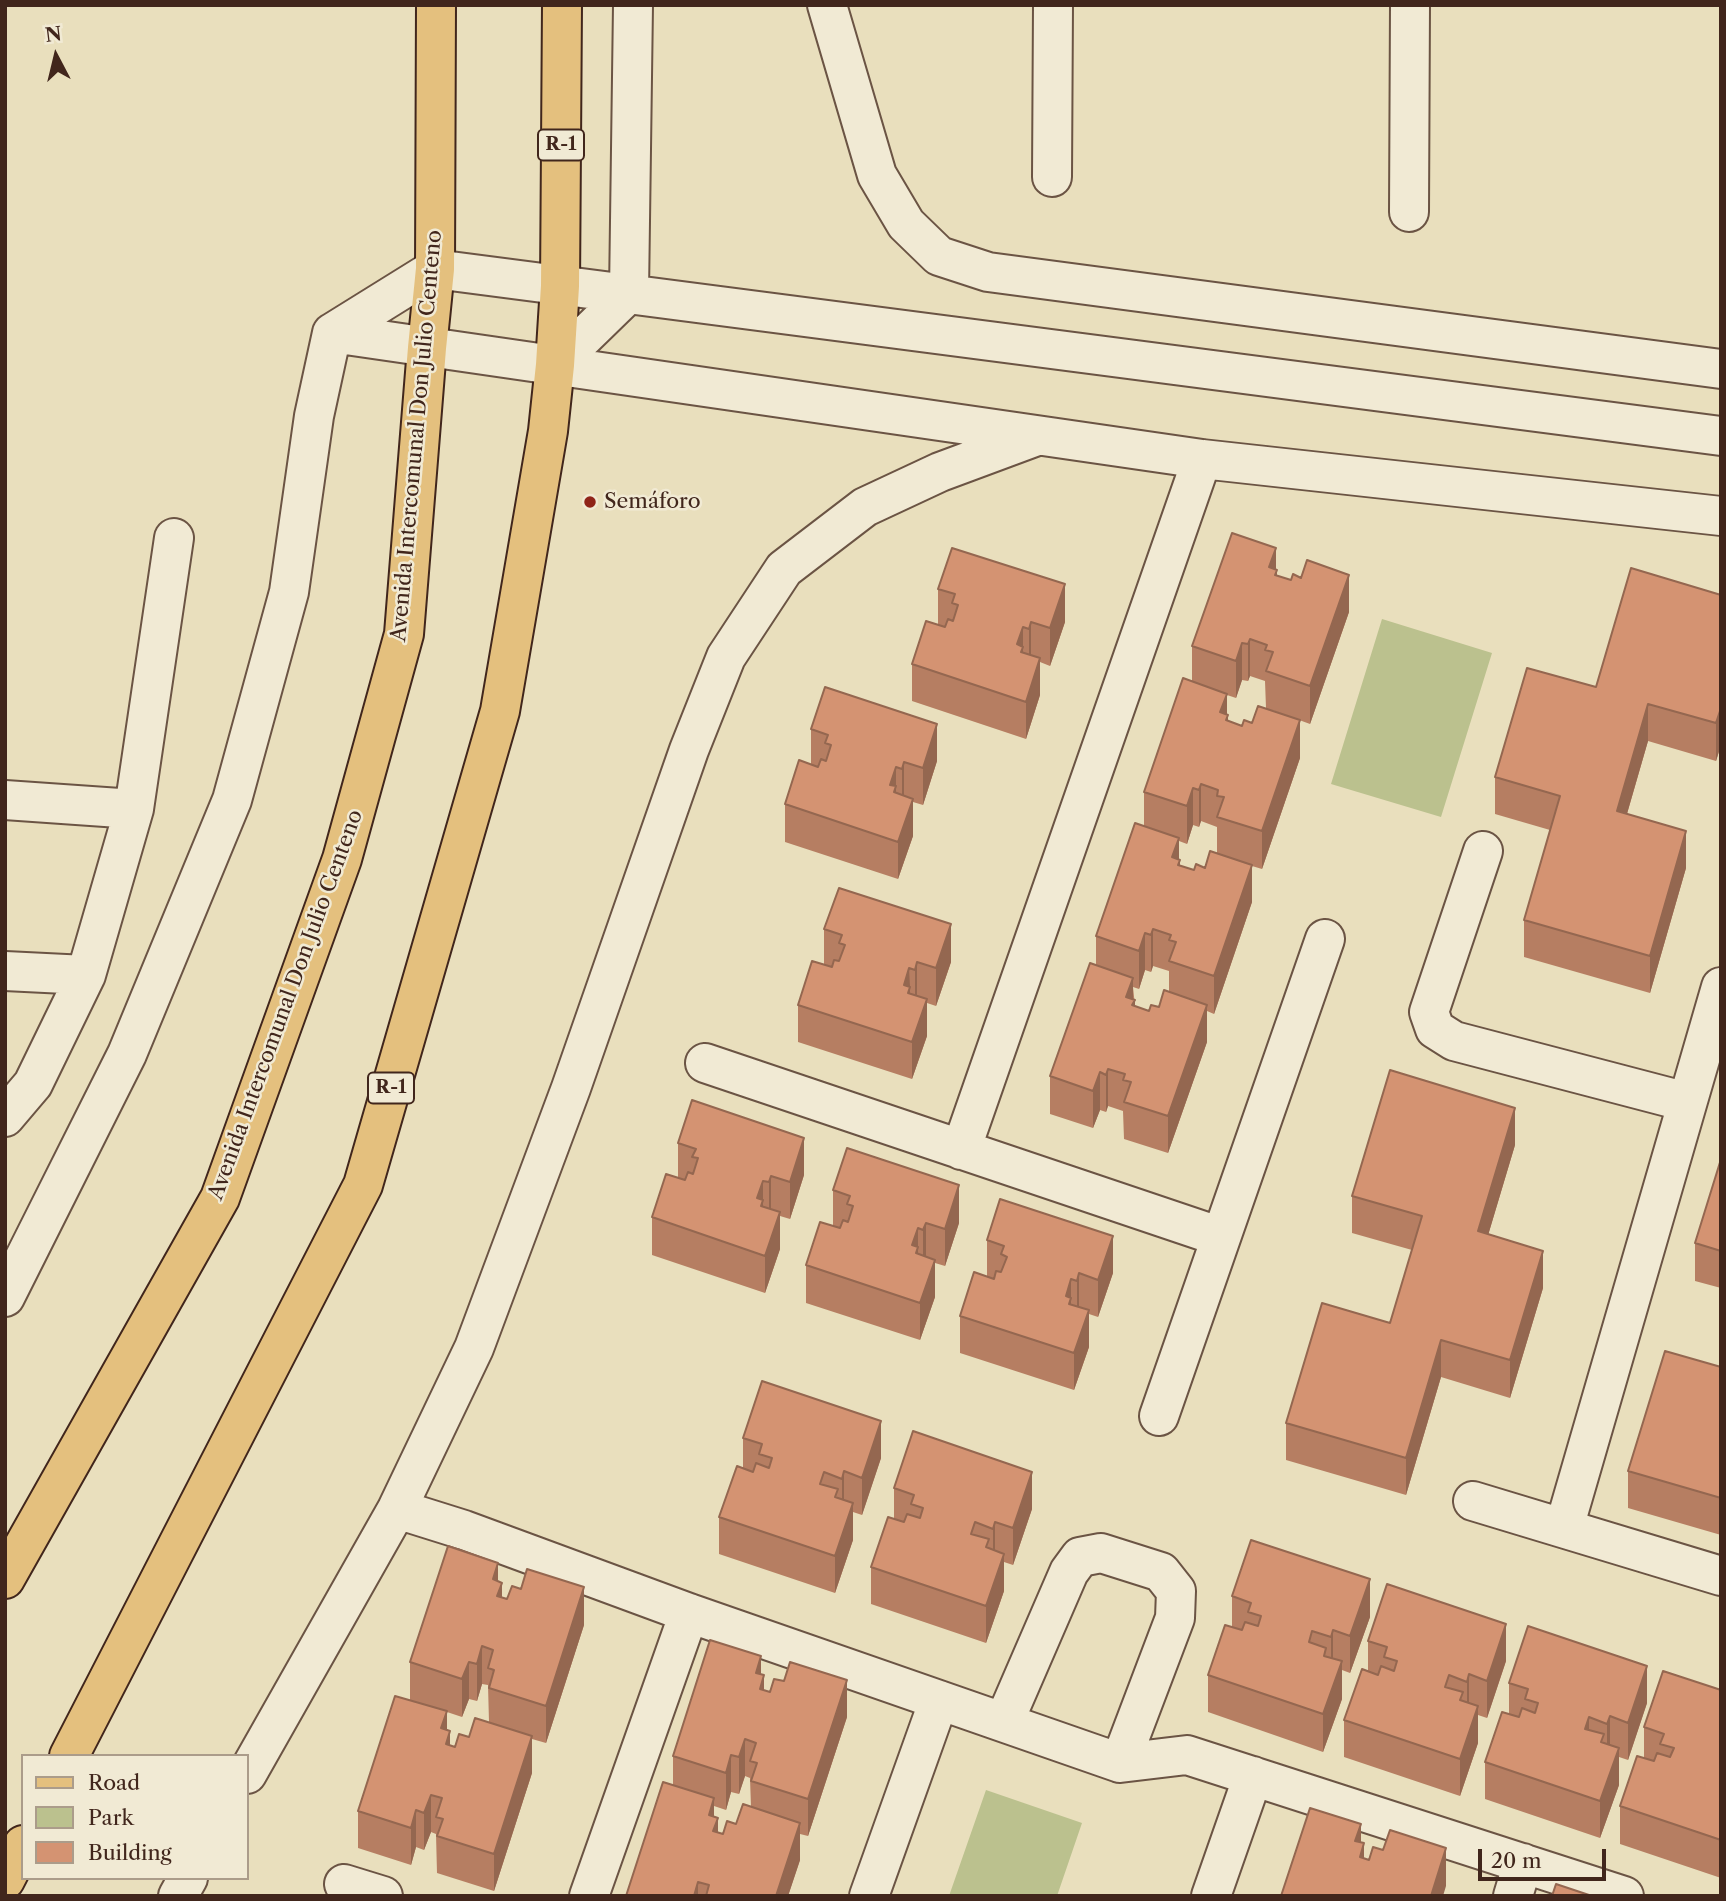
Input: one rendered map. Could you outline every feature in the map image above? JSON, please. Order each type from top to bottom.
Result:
[{"type":"main road","name":"Avenida Intercomunal Don Julio Centeno","points":[[5,1579],[220,1198],[342,859],[404,634],[426,348],[435,269],[436,5]]},
{"type":"main road","name":"R-1","points":[[70,1754],[363,1185],[500,711],[548,431],[555,365],[560,285],[562,5]]},
{"type":"main road","points":[[5,1880],[21,1849]]},
{"type":"street","points":[[555,365],[629,293],[633,5]]},
{"type":"street","points":[[827,5],[877,175],[906,224],[939,256],[988,272],[1721,369]]},
{"type":"street","points":[[1052,177],[1053,5]]},
{"type":"street","points":[[1409,212],[1410,5]]},
{"type":"street","points":[[5,1297],[127,1054],[232,800],[289,592],[314,416],[332,333],[435,269],[1721,436]]},
{"type":"street","points":[[332,333],[1202,458],[1721,516]]},
{"type":"street","points":[[248,1772],[397,1508],[474,1348],[571,1088],[689,750],[726,657],[784,569],[864,507],[940,472],[1037,436]]},
{"type":"street","points":[[961,1150],[1202,458]]},
{"type":"street","points":[[5,1117],[33,1084],[86,975],[134,810],[174,538]]},
{"type":"street","points":[[5,800],[134,810]]},
{"type":"street","points":[[1483,851],[1429,1012],[1435,1029],[1454,1041],[1687,1102]]},
{"type":"street","points":[[1159,1416],[1325,939]]},
{"type":"street","points":[[5,971],[86,975]]},
{"type":"street","points":[[1564,1528],[1721,987]]},
{"type":"street","points":[[705,1063],[1221,1237]]},
{"type":"street","points":[[1474,1501],[1721,1576]]},
{"type":"street","points":[[397,1508],[1121,1763],[1187,1755],[1253,1776],[1518,1880],[1624,1896]]},
{"type":"street","points":[[1004,1722],[1069,1572],[1080,1557],[1101,1553],[1161,1573],[1176,1591],[1175,1618],[1121,1763]]},
{"type":"street","points":[[589,1896],[689,1613]]},
{"type":"street","points":[[869,1896],[939,1700]]},
{"type":"street","points":[[1211,1896],[1253,1776]]},
{"type":"street","points":[[178,1896],[187,1880]]},
{"type":"street","points":[[344,1884],[383,1896]]},
{"type":"green space","points":[[1382,619],[1492,653],[1441,817],[1331,784]]},
{"type":"green space","points":[[986,1790],[1082,1823],[1057,1896],[949,1896]]},
{"type":"building","points":[[1232,533],[1276,548],[1269,567],[1277,570],[1275,575],[1291,580],[1293,574],[1301,578],[1307,560],[1349,575],[1310,686],[1266,671],[1273,652],[1265,650],[1267,645],[1250,639],[1248,644],[1242,643],[1236,661],[1192,646]]},
{"type":"building","points":[[952,548],[1065,584],[1050,628],[1031,622],[1029,629],[1023,627],[1017,644],[1023,647],[1021,652],[1040,658],[1026,702],[912,664],[926,621],[945,627],[948,619],[953,621],[958,605],[952,603],[955,594],[938,589]]},
{"type":"building","points":[[1631,568],[1721,595],[1721,708],[1716,723],[1648,704],[1617,811],[1686,831],[1650,956],[1524,920],[1560,796],[1495,777],[1527,668],[1596,687]]},
{"type":"building","points":[[1183,678],[1227,694],[1220,712],[1228,715],[1226,720],[1242,726],[1244,720],[1252,723],[1258,706],[1300,720],[1262,831],[1217,817],[1224,797],[1217,796],[1218,790],[1201,784],[1199,790],[1193,788],[1187,806],[1144,792]]},
{"type":"building","points":[[825,687],[937,724],[923,768],[904,762],[902,769],[896,767],[890,785],[896,786],[894,792],[913,799],[898,842],[785,804],[799,760],[818,767],[821,759],[826,761],[831,745],[825,743],[828,735],[811,729]]},
{"type":"building","points":[[1135,823],[1179,838],[1172,857],[1180,860],[1178,865],[1194,870],[1196,864],[1205,868],[1210,851],[1252,865],[1214,976],[1169,961],[1176,942],[1169,940],[1171,935],[1153,929],[1151,935],[1145,933],[1139,951],[1096,936]]},
{"type":"building","points":[[839,888],[951,924],[936,968],[917,962],[915,970],[909,968],[904,985],[910,987],[908,993],[927,999],[912,1042],[798,1005],[812,961],[832,967],[834,960],[839,961],[845,945],[839,943],[842,935],[824,929]]},
{"type":"building","points":[[1090,963],[1133,978],[1126,997],[1135,1000],[1132,1005],[1149,1011],[1151,1005],[1159,1007],[1164,990],[1207,1005],[1168,1116],[1124,1102],[1131,1082],[1123,1080],[1125,1074],[1108,1069],[1106,1075],[1100,1072],[1093,1091],[1050,1076]]},
{"type":"building","points":[[1390,1070],[1515,1108],[1478,1231],[1543,1251],[1510,1360],[1441,1340],[1406,1458],[1286,1423],[1322,1303],[1390,1323],[1422,1216],[1352,1196]]},
{"type":"building","points":[[692,1100],[804,1138],[790,1182],[771,1176],[769,1182],[763,1181],[757,1198],[763,1200],[761,1206],[780,1212],[765,1256],[652,1217],[666,1174],[685,1180],[688,1172],[693,1174],[698,1158],[692,1157],[696,1149],[678,1143]]},
{"type":"building","points":[[847,1148],[959,1185],[945,1229],[926,1223],[923,1230],[918,1228],[912,1245],[918,1247],[916,1253],[935,1260],[920,1303],[806,1265],[820,1222],[840,1228],[843,1220],[848,1222],[853,1206],[847,1204],[850,1196],[833,1190]]},
{"type":"building","points":[[1721,1159],[1721,1251],[1695,1243]]},
{"type":"building","points":[[1000,1199],[1113,1236],[1098,1280],[1079,1273],[1077,1281],[1071,1279],[1066,1296],[1071,1298],[1069,1304],[1089,1310],[1074,1353],[960,1316],[974,1272],[994,1279],[996,1271],[1001,1272],[1007,1257],[1001,1254],[1004,1246],[987,1240]]},
{"type":"building","points":[[1665,1351],[1721,1367],[1721,1498],[1628,1471]]},
{"type":"building","points":[[762,1381],[881,1421],[862,1478],[844,1471],[842,1479],[824,1472],[820,1484],[838,1489],[835,1497],[853,1503],[835,1556],[719,1517],[737,1466],[753,1472],[756,1463],[769,1468],[772,1458],[759,1454],[762,1444],[743,1438]]},
{"type":"building","points":[[913,1431],[1032,1472],[1013,1528],[995,1522],[993,1529],[975,1522],[971,1534],[989,1539],[986,1547],[1004,1554],[986,1606],[871,1567],[888,1517],[904,1522],[907,1514],[920,1518],[923,1508],[911,1504],[914,1495],[894,1488]]},
{"type":"building","points":[[1251,1540],[1370,1579],[1350,1636],[1333,1630],[1331,1637],[1312,1631],[1309,1642],[1326,1648],[1324,1656],[1342,1661],[1323,1714],[1208,1675],[1225,1625],[1242,1630],[1245,1622],[1258,1626],[1261,1616],[1248,1612],[1251,1603],[1232,1596]]},
{"type":"building","points":[[448,1546],[498,1563],[493,1579],[502,1583],[497,1596],[507,1599],[512,1586],[521,1589],[527,1569],[584,1587],[546,1706],[489,1688],[494,1670],[488,1668],[493,1650],[482,1646],[477,1664],[469,1662],[462,1679],[410,1662]]},
{"type":"building","points":[[1387,1584],[1506,1624],[1487,1681],[1469,1674],[1467,1682],[1449,1675],[1445,1687],[1463,1692],[1460,1700],[1478,1706],[1460,1759],[1344,1720],[1362,1669],[1378,1675],[1381,1666],[1394,1671],[1397,1661],[1384,1657],[1387,1647],[1368,1641]]},
{"type":"building","points":[[1528,1626],[1647,1666],[1628,1723],[1610,1716],[1607,1724],[1589,1717],[1585,1729],[1604,1734],[1601,1742],[1619,1748],[1600,1801],[1485,1762],[1502,1712],[1519,1717],[1522,1708],[1535,1713],[1538,1703],[1525,1699],[1528,1689],[1509,1683]]},
{"type":"building","points":[[710,1640],[761,1656],[756,1673],[764,1675],[760,1689],[770,1692],[774,1679],[784,1681],[790,1662],[847,1680],[808,1799],[751,1781],[757,1763],[750,1761],[756,1743],[745,1739],[739,1757],[731,1755],[726,1773],[673,1756]]},
{"type":"building","points":[[1663,1671],[1721,1690],[1721,1840],[1620,1806],[1637,1756],[1654,1761],[1657,1753],[1670,1757],[1674,1748],[1660,1744],[1664,1734],[1644,1727]]},
{"type":"building","points":[[395,1696],[447,1711],[441,1728],[450,1731],[446,1744],[455,1747],[459,1734],[469,1737],[475,1718],[532,1736],[494,1854],[437,1836],[443,1819],[436,1817],[442,1798],[431,1795],[424,1813],[416,1810],[411,1828],[358,1811]]},
{"type":"building","points":[[663,1782],[714,1798],[709,1815],[718,1818],[713,1831],[723,1834],[727,1821],[736,1824],[743,1804],[800,1823],[776,1896],[706,1896],[709,1885],[698,1882],[694,1896],[626,1896]]},
{"type":"building","points":[[1310,1808],[1361,1824],[1355,1841],[1364,1843],[1360,1857],[1369,1860],[1373,1847],[1383,1850],[1390,1830],[1446,1848],[1431,1896],[1281,1896]]},
{"type":"building","points":[[1556,1884],[1592,1896],[1552,1896]]},
{"type":"place","name":"Semáforo","points":[[590,502]]}]
